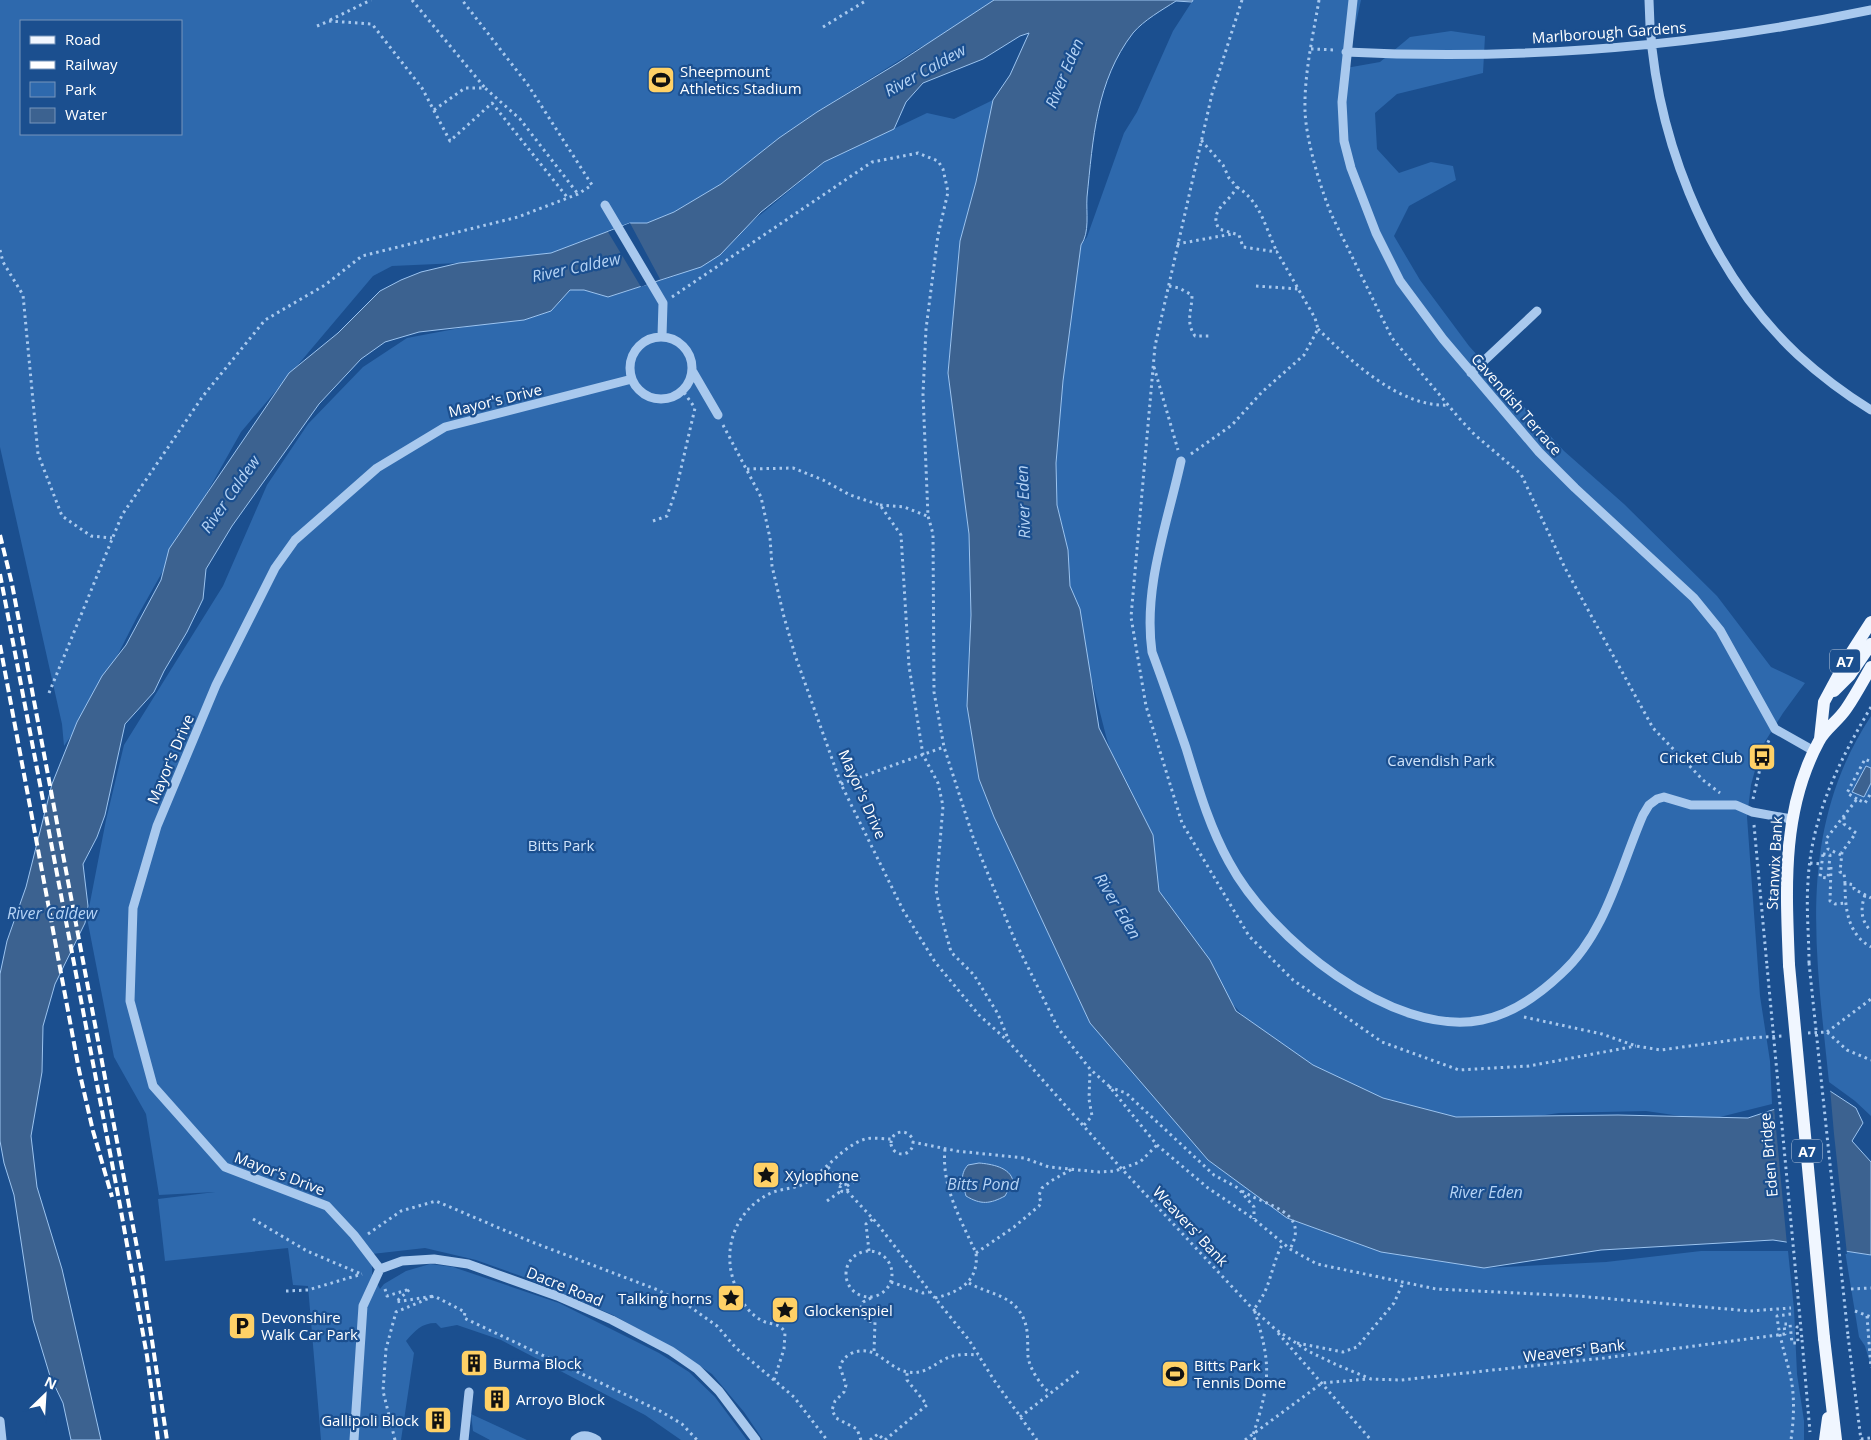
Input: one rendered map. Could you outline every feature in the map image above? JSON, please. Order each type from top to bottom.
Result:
[{"type":"main road","name":"Stanwix Bank","points":[[1820,739],[1824,702],[1846,661],[1871,622]]},
{"type":"main road","points":[[1824,702],[1850,675],[1871,644]]},
{"type":"main road","name":"Stanwix Bank","points":[[1830,1400],[1789,965],[1786,895],[1791,819],[1800,781],[1820,739],[1845,710],[1871,667]]},
{"type":"main road","points":[[1845,710],[1871,681]]},
{"type":"main road","name":"A7","points":[[1825,1440],[1830,1400]]},
{"type":"main road","name":"A7","points":[[1830,1400],[1836,1440]]},
{"type":"street","name":"Cavendish Terrace","points":[[1354,0],[1346,52],[1342,102],[1344,141],[1351,168],[1376,233],[1400,281],[1443,340],[1539,452],[1575,488],[1694,598],[1720,630],[1775,729]]},
{"type":"street","points":[[1650,0],[1652,45],[1663,119],[1681,176],[1726,265],[1760,314],[1796,354],[1817,372],[1871,410]]},
{"type":"street","name":"Marlborough Gardens","points":[[1346,52],[1493,54],[1652,45],[1712,38],[1871,10]]},
{"type":"street","points":[[604,205],[663,303],[662,336]]},
{"type":"street","points":[[1471,373],[1537,311]]},
{"type":"street","points":[[662,336],[673,338],[689,352],[693,362],[693,372],[683,391],[674,397],[663,400],[653,398],[637,388],[632,379],[630,364],[635,350],[642,342],[662,336]]},
{"type":"street","points":[[693,372],[718,415]]},
{"type":"street","name":"Mayor's Drive","points":[[380,1269],[354,1234],[327,1206],[225,1167],[153,1086],[130,1001],[133,908],[157,826],[216,685],[275,568],[295,540],[377,468],[445,427],[632,379]]},
{"type":"street","points":[[1181,461],[1150,592],[1149,630],[1152,652],[1202,802],[1229,862],[1264,913],[1312,957],[1347,982],[1378,1000],[1414,1014],[1465,1022],[1482,1020],[1507,1013],[1526,1002],[1563,973],[1592,936],[1606,908],[1643,815],[1649,805],[1657,799],[1664,797],[1691,805],[1736,805],[1752,812],[1791,819]]},
{"type":"street","points":[[1775,729],[1814,751]]},
{"type":"street","name":"Dacre Road","points":[[380,1269],[402,1261],[434,1259],[468,1264],[557,1296],[612,1320],[671,1351],[697,1369],[735,1410],[756,1440]]},
{"type":"street","points":[[354,1440],[363,1306],[380,1269]]},
{"type":"street","points":[[464,1440],[469,1392]]},
{"type":"street","points":[[0,1421],[2,1440]]},
{"type":"street","points":[[574,1440],[586,1435],[597,1440]]},
{"type":"path","points":[[317,26],[371,0]]},
{"type":"path","points":[[412,0],[485,88],[520,119],[578,194]]},
{"type":"path","points":[[49,693],[122,515],[203,396],[265,320],[325,286],[362,256],[518,217],[578,194],[592,185],[528,85],[462,0]]},
{"type":"path","points":[[822,27],[868,0]]},
{"type":"path","points":[[1242,0],[1222,59],[1177,244],[1155,346],[1131,617],[1146,706],[1182,823],[1249,936],[1293,980],[1382,1042],[1459,1070],[1528,1066],[1636,1046]]},
{"type":"path","points":[[1319,0],[1311,49],[1305,111],[1326,203],[1392,338],[1475,435],[1521,474],[1570,577],[1653,728],[1703,780],[1736,805]]},
{"type":"path","points":[[329,20],[372,24],[422,88],[450,140],[492,103],[567,197]]},
{"type":"path","points":[[1311,49],[1346,52]]},
{"type":"path","points":[[434,110],[465,88],[485,88]]},
{"type":"path","points":[[1202,140],[1223,165],[1229,178],[1237,187],[1250,195],[1260,211],[1277,252],[1315,318],[1318,329],[1358,366],[1407,397],[1435,406],[1449,405]]},
{"type":"path","points":[[663,303],[872,162],[918,153],[938,161],[943,169],[948,192],[938,235],[926,329],[923,394],[928,516],[933,534],[934,692],[944,747],[973,837],[1016,943],[1058,1028],[1090,1069],[1108,1086],[1157,1145],[1208,1188],[1254,1219],[1290,1249],[1317,1264],[1436,1289],[1578,1296],[1750,1311],[1791,1308]]},
{"type":"path","points":[[1237,187],[1232,196],[1216,214],[1215,222],[1219,229],[1240,237],[1240,243],[1243,247],[1277,252]]},
{"type":"path","points":[[1177,244],[1234,234]]},
{"type":"path","points":[[0,250],[3,262],[23,295],[38,454],[62,516],[91,536],[112,538]]},
{"type":"path","points":[[1169,286],[1179,288],[1192,296],[1188,319],[1190,329],[1195,336],[1211,336]]},
{"type":"path","points":[[1256,286],[1299,289]]},
{"type":"path","points":[[1153,364],[1181,461],[1232,425],[1262,392],[1304,354],[1318,329]]},
{"type":"path","points":[[653,521],[667,516],[676,490],[695,408],[683,391]]},
{"type":"path","name":"Mayor's Drive","points":[[718,415],[761,496],[770,538],[772,566],[795,655],[841,784],[903,910],[935,962],[979,1014],[1009,1042],[1120,1167]]},
{"type":"path","points":[[747,469],[793,468],[850,495],[880,505],[904,508],[928,516]]},
{"type":"path","points":[[880,505],[901,535],[909,666],[923,755],[938,783],[943,806],[936,890],[951,952],[974,975],[998,1014],[1009,1042]]},
{"type":"path","points":[[1871,707],[1835,771],[1816,826],[1808,883],[1809,963],[1848,1336],[1861,1439],[1871,1438]]},
{"type":"path","name":"Eden Bridge","points":[[1775,729],[1754,786],[1752,812],[1810,1440]]},
{"type":"path","points":[[841,784],[944,747]]},
{"type":"path","points":[[1871,762],[1865,759],[1847,793],[1865,803],[1871,794]]},
{"type":"path","points":[[1841,855],[1828,849],[1826,839],[1857,799]]},
{"type":"path","points":[[1840,872],[1841,855],[1856,833],[1844,824],[1844,817]]},
{"type":"path","points":[[1830,866],[1828,878],[1820,877],[1823,854],[1830,855],[1830,866],[1830,901],[1835,904],[1845,903]]},
{"type":"path","points":[[1810,863],[1822,864]]},
{"type":"path","points":[[1830,866],[1844,873],[1845,903],[1850,925],[1857,935],[1871,947]]},
{"type":"path","points":[[1845,883],[1854,885],[1854,889],[1871,898]]},
{"type":"path","points":[[1865,895],[1861,910],[1862,918],[1871,931]]},
{"type":"path","points":[[1798,1034],[1827,1032],[1871,999]]},
{"type":"path","points":[[1507,1013],[1602,1034],[1636,1046],[1662,1050],[1748,1038],[1788,1035]]},
{"type":"path","points":[[1827,1032],[1847,1050],[1871,1060]]},
{"type":"path","points":[[1084,1125],[1092,1116],[1089,1099],[1090,1069]]},
{"type":"path","points":[[1108,1086],[1126,1093],[1214,1175],[1255,1200],[1269,1203],[1289,1216],[1294,1223],[1296,1235],[1290,1249]]},
{"type":"path","points":[[774,1380],[784,1349],[785,1333],[779,1326],[762,1321],[741,1300],[731,1270],[731,1249],[734,1232],[745,1212],[756,1201],[771,1193],[806,1183],[863,1139],[891,1139],[897,1133],[904,1132],[910,1136],[912,1142],[908,1152],[902,1154],[892,1148],[891,1139]]},
{"type":"path","points":[[912,1142],[945,1150],[1024,1158],[1050,1167],[1099,1172],[1115,1171],[1120,1167],[1140,1162],[1157,1145]]},
{"type":"path","points":[[935,1298],[949,1294],[968,1282],[977,1267],[976,1253],[949,1191],[943,1168],[945,1150]]},
{"type":"path","points":[[828,1167],[842,1185],[847,1186],[862,1176]]},
{"type":"path","name":"Weavers' Bank","points":[[1120,1167],[1275,1329],[1296,1343],[1337,1365],[1371,1379]]},
{"type":"path","points":[[976,1253],[1014,1227],[1039,1206],[1041,1203],[1039,1195],[1042,1188],[1072,1169]]},
{"type":"path","points":[[841,1191],[842,1185]]},
{"type":"path","points":[[847,1186],[847,1191],[873,1219],[979,1355],[994,1380],[1037,1440]]},
{"type":"path","points":[[1238,1188],[1254,1207],[1254,1219]]},
{"type":"path","points":[[827,1201],[841,1191],[847,1191]]},
{"type":"path","points":[[370,1243],[367,1235],[401,1211],[436,1201],[532,1242],[629,1277],[682,1302],[717,1326],[736,1348],[794,1397],[827,1440]]},
{"type":"path","points":[[253,1219],[307,1251],[362,1274]]},
{"type":"path","points":[[869,1251],[865,1229],[866,1224],[873,1219]]},
{"type":"path","points":[[1255,1440],[1253,1435],[1265,1398],[1267,1373],[1266,1348],[1254,1309],[1264,1296],[1276,1256],[1282,1243]]},
{"type":"path","points":[[871,1297],[855,1292],[850,1286],[846,1271],[853,1257],[869,1251],[882,1254],[887,1259],[892,1273],[891,1282],[883,1293],[863,1302],[860,1310],[867,1321],[875,1322],[874,1352]]},
{"type":"path","points":[[286,1291],[308,1290],[380,1269],[387,1296],[410,1289],[396,1302],[434,1296],[465,1312],[464,1318],[662,1412],[682,1424],[697,1440]]},
{"type":"path","points":[[891,1282],[923,1294],[929,1292]]},
{"type":"path","points":[[968,1282],[979,1289],[999,1295],[1017,1308],[1030,1338],[1028,1358],[1038,1377],[1050,1393]]},
{"type":"path","points":[[1296,1343],[1343,1352],[1358,1347],[1394,1303],[1403,1283]]},
{"type":"path","points":[[1851,1289],[1871,1288]]},
{"type":"path","points":[[395,1440],[383,1391],[386,1349],[396,1312],[434,1296]]},
{"type":"path","points":[[1855,1311],[1869,1317],[1871,1368]]},
{"type":"path","points":[[1791,1314],[1777,1316],[1778,1334],[1790,1374],[1793,1395],[1791,1440]]},
{"type":"path","points":[[1778,1334],[1785,1334],[1784,1324],[1790,1324],[1792,1343],[1798,1343],[1797,1327],[1801,1328]]},
{"type":"path","points":[[1275,1329],[1371,1440]]},
{"type":"path","name":"Weavers' Bank","points":[[1322,1383],[1371,1379],[1401,1380],[1472,1373],[1778,1334]]},
{"type":"path","points":[[861,1440],[857,1429],[836,1418],[832,1410],[845,1389],[845,1380],[840,1367],[844,1359],[857,1352],[874,1352],[894,1367],[914,1373],[932,1368],[952,1356],[979,1355]]},
{"type":"path","points":[[1020,1416],[1079,1371]]},
{"type":"path","points":[[870,1440],[878,1434],[885,1440],[927,1406],[907,1380],[907,1372]]},
{"type":"path","points":[[1246,1440],[1322,1383]]},
{"type":"green space","points":[[0,0],[1017,0],[919,48],[817,112],[779,138],[721,184],[674,212],[647,223],[630,223],[551,253],[459,263],[392,266],[373,276],[241,432],[137,617],[91,707],[64,746],[62,724],[0,447]]},
{"type":"green space","name":"Cavendish Park","points":[[1193,0],[1361,0],[1346,68],[1380,62],[1410,37],[1451,31],[1485,36],[1483,73],[1397,94],[1375,113],[1377,149],[1399,173],[1431,162],[1453,166],[1456,180],[1409,206],[1394,236],[1420,280],[1469,346],[1564,451],[1624,504],[1717,596],[1771,667],[1805,683],[1761,748],[1751,785],[1747,817],[1760,996],[1770,1061],[1772,1104],[1708,1120],[1646,1111],[1559,1113],[1518,1119],[1468,1120],[1325,1084],[1267,1042],[1201,969],[1164,908],[1129,811],[1106,736],[1079,630],[1070,586],[1068,550],[1057,505],[1056,463],[1063,381],[1081,245],[1087,237],[1124,133],[1137,112],[1173,31]]},
{"type":"green space","name":"Bitts Park","points":[[993,100],[976,182],[960,241],[948,373],[969,534],[971,615],[967,706],[979,779],[994,817],[1090,1023],[1287,1218],[1381,1252],[1484,1268],[1606,1262],[1701,1251],[1788,1251],[1794,1309],[1797,1374],[1804,1421],[1804,1440],[763,1440],[744,1412],[712,1374],[669,1346],[613,1315],[521,1276],[476,1260],[425,1248],[372,1254],[372,1274],[380,1289],[384,1284],[406,1271],[430,1264],[453,1267],[559,1303],[659,1353],[689,1372],[715,1397],[747,1440],[681,1440],[645,1415],[501,1340],[457,1325],[441,1328],[436,1323],[431,1323],[415,1331],[406,1341],[414,1353],[401,1440],[321,1440],[308,1286],[293,1285],[288,1248],[165,1261],[158,1199],[215,1192],[159,1195],[146,1114],[114,1057],[87,918],[106,820],[124,745],[223,586],[267,485],[308,424],[363,367],[407,338],[497,321],[524,320],[551,311],[569,290],[584,290],[608,297],[675,276],[742,230],[824,162],[927,113],[954,119]]},
{"type":"green space","points":[[1871,716],[1871,1116],[1855,1101],[1829,1082],[1819,987],[1817,894],[1821,849],[1831,804],[1847,759]]},
{"type":"green space","points":[[1845,1251],[1871,1255],[1871,1366],[1865,1346],[1859,1337]]},
{"type":"green space","points":[[471,1414],[527,1440],[490,1440],[473,1431]]},
{"type":"water","name":"River Eden","points":[[994,0],[1193,0],[1192,2],[1176,1],[1153,15],[1137,28],[1121,51],[1111,71],[1098,111],[1087,197],[1087,228],[1081,245],[1063,381],[1056,463],[1057,505],[1068,550],[1070,586],[1080,609],[1099,728],[1153,835],[1159,891],[1210,960],[1236,1011],[1313,1065],[1383,1098],[1456,1117],[1618,1115],[1748,1118],[1830,1091],[1856,1108],[1863,1123],[1852,1141],[1871,1162],[1871,1255],[1773,1240],[1601,1250],[1484,1268],[1381,1252],[1287,1218],[1208,1160],[1090,1023],[994,817],[979,779],[967,706],[971,615],[969,534],[948,373],[960,241],[976,182],[993,100],[1010,75],[1029,33],[1020,36],[983,59],[923,83],[906,102],[894,129],[824,162],[761,212],[720,255],[701,267],[608,297],[584,290],[570,290],[551,311],[524,320],[419,332],[385,342],[361,359],[319,404],[232,526],[206,569],[203,599],[187,632],[154,692],[125,724],[105,815],[97,837],[83,864],[88,906],[85,923],[55,984],[43,1026],[42,1072],[31,1136],[37,1187],[62,1269],[101,1440],[71,1440],[63,1403],[50,1376],[33,1320],[14,1195],[4,1163],[0,1141],[0,974],[7,941],[26,887],[52,784],[77,722],[102,676],[126,645],[161,580],[169,549],[289,373],[338,333],[380,291],[421,272],[459,263],[551,253],[630,223],[647,223],[674,212],[721,184],[779,138],[817,112],[898,63]]},
{"type":"water","points":[[1866,766],[1871,768],[1871,783],[1864,797],[1852,792]]},
{"type":"water","name":"Bitts Pond","points":[[979,1163],[999,1167],[1008,1172],[1013,1181],[1005,1196],[995,1201],[981,1202],[966,1196],[962,1180],[963,1172],[968,1165]]},
{"type":"pier","points":[[630,223],[660,279],[641,287],[608,232]]},
{"type":"pier","points":[[1830,1088],[1847,1254],[1787,1245],[1774,1107]]},
{"type":"railway","points":[[0,535],[12,584],[142,1274],[167,1440]]},
{"type":"railway","points":[[0,574],[119,1200],[147,1356],[158,1440]]},
{"type":"railway","points":[[0,645],[79,1070],[93,1131],[112,1197]]},
{"type":"place","name":"Sheepmount Athletics Stadium","points":[[661,80]]},
{"type":"place","name":"Cricket Club","points":[[1762,757]]},
{"type":"place","name":"Xylophone","points":[[766,1175]]},
{"type":"place","name":"Talking horns","points":[[731,1298]]},
{"type":"place","name":"Glockenspiel","points":[[785,1310]]},
{"type":"place","name":"Devonshire Walk Car Park","points":[[242,1326]]},
{"type":"place","name":"Burma Block","points":[[474,1363]]},
{"type":"place","name":"Bitts Park Tennis Dome","points":[[1175,1374]]},
{"type":"place","name":"Arroyo Block","points":[[497,1399]]},
{"type":"place","name":"Gallipoli Block","points":[[438,1420]]},
{"type":"water label","name":"River Caldew","points":[[925,70]]},
{"type":"water label","name":"River Caldew","points":[[576,267]]},
{"type":"water label","name":"River Caldew","points":[[230,494]]},
{"type":"water label","name":"River Caldew","points":[[52,913]]}]
